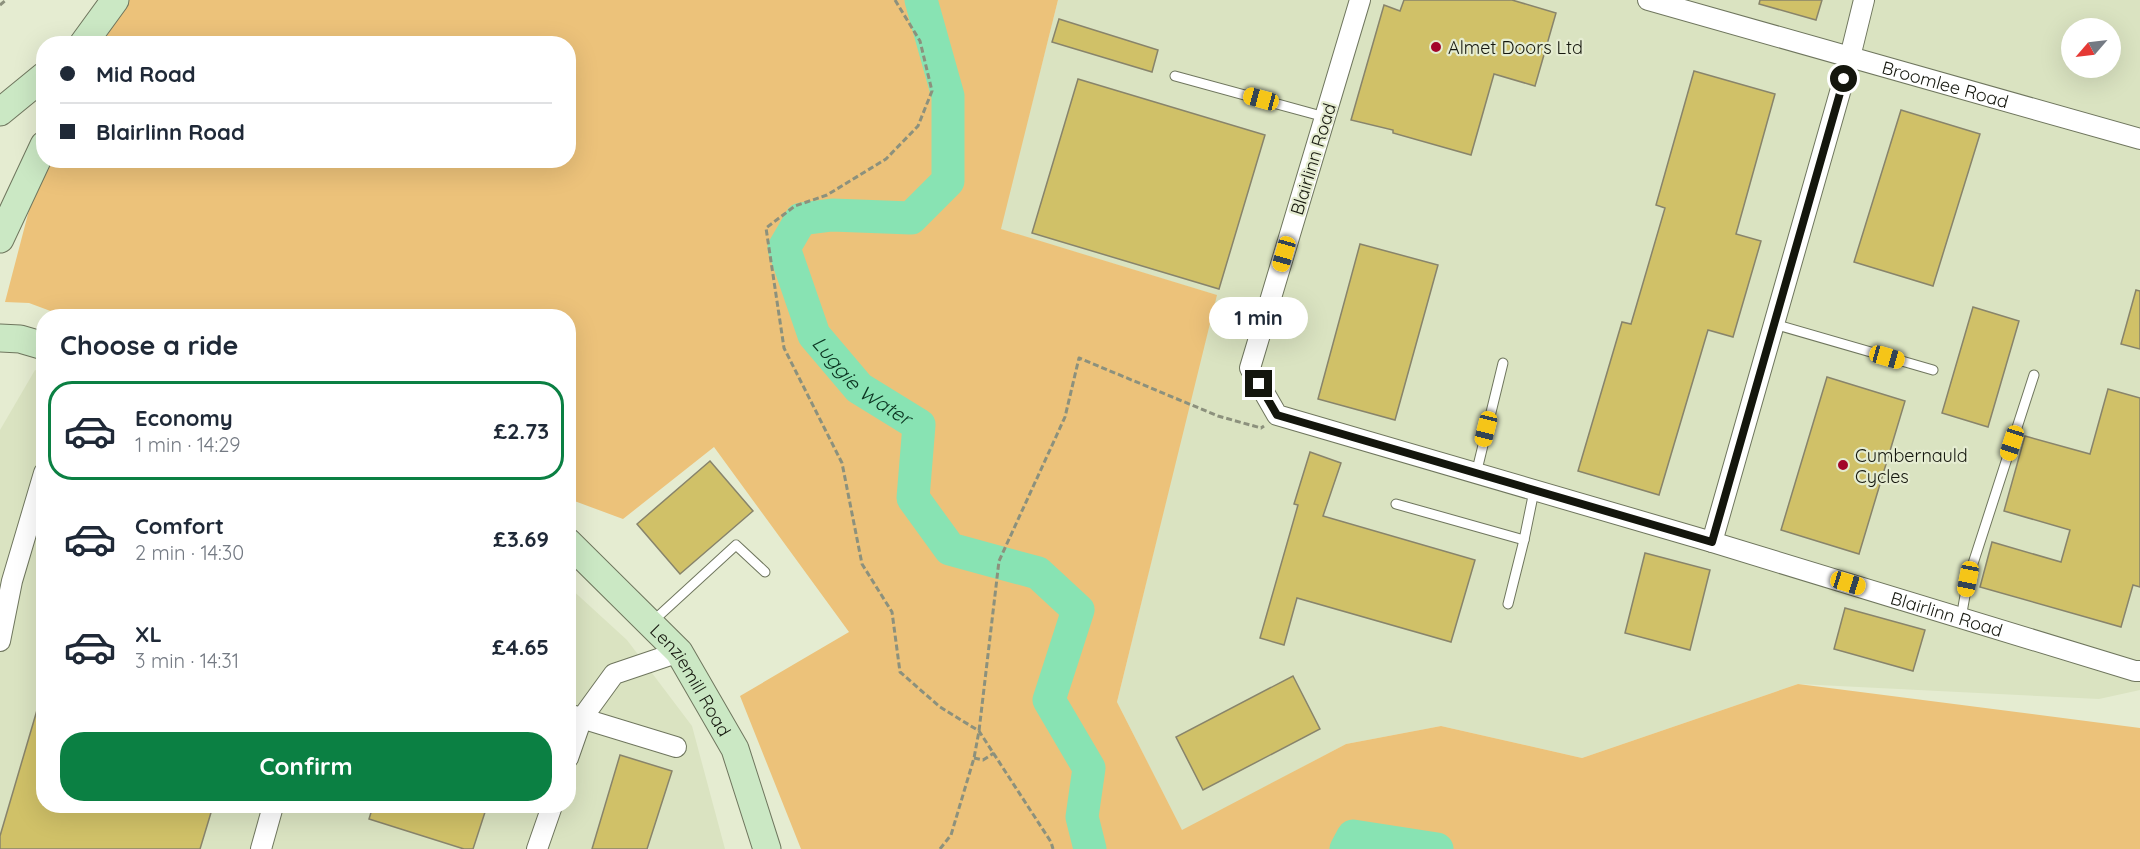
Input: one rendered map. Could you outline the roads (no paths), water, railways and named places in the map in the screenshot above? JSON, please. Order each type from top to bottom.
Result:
[{"type":"main road","points":[[89,36],[115,0]]},
{"type":"main road","points":[[0,111],[36,82]]},
{"type":"main road","points":[[0,239],[36,162]]},
{"type":"main road","name":"Lenziemill Road","points":[[576,550],[679,652],[735,749],[766,849]]},
{"type":"street","name":"Blairlinn Road","points":[[1360,0],[1250,368],[1277,415],[1712,542],[2140,671]]},
{"type":"street","name":"Broomlee Road","points":[[1648,0],[2140,139]]},
{"type":"street","points":[[1712,542],[1850,57],[1864,0]]},
{"type":"street","points":[[0,641],[12,581],[36,500]]},
{"type":"street","points":[[576,715],[614,674],[679,652]]},
{"type":"street","points":[[576,716],[676,747]]},
{"type":"street","points":[[261,849],[271,813]]},
{"type":"street","points":[[537,849],[550,813]]},
{"type":"lane","points":[[1175,76],[1325,117]]},
{"type":"lane","points":[[1774,324],[1932,370]]},
{"type":"lane","points":[[1476,474],[1503,363]]},
{"type":"lane","points":[[1961,618],[1968,579],[2034,375]]},
{"type":"lane","points":[[1508,604],[1534,490]]},
{"type":"lane","points":[[1396,504],[1524,540]]},
{"type":"lane","points":[[650,624],[736,545],[765,572]]},
{"type":"waterway","name":"Luggie Water","points":[[921,0],[948,96],[948,181],[911,218],[832,215],[801,219],[784,248],[814,335],[859,388],[919,425],[913,498],[950,549],[1038,573],[1078,610],[1049,700],[1089,768],[1082,817],[1090,849]]},
{"type":"waterway","name":"Luggie Water","points":[[1346,849],[1353,836],[1437,849]]},
{"type":"place","name":"Almet Doors Ltd","points":[[1436,47]]},
{"type":"place","name":"Cumbernauld Cycles","points":[[1843,465]]}]
